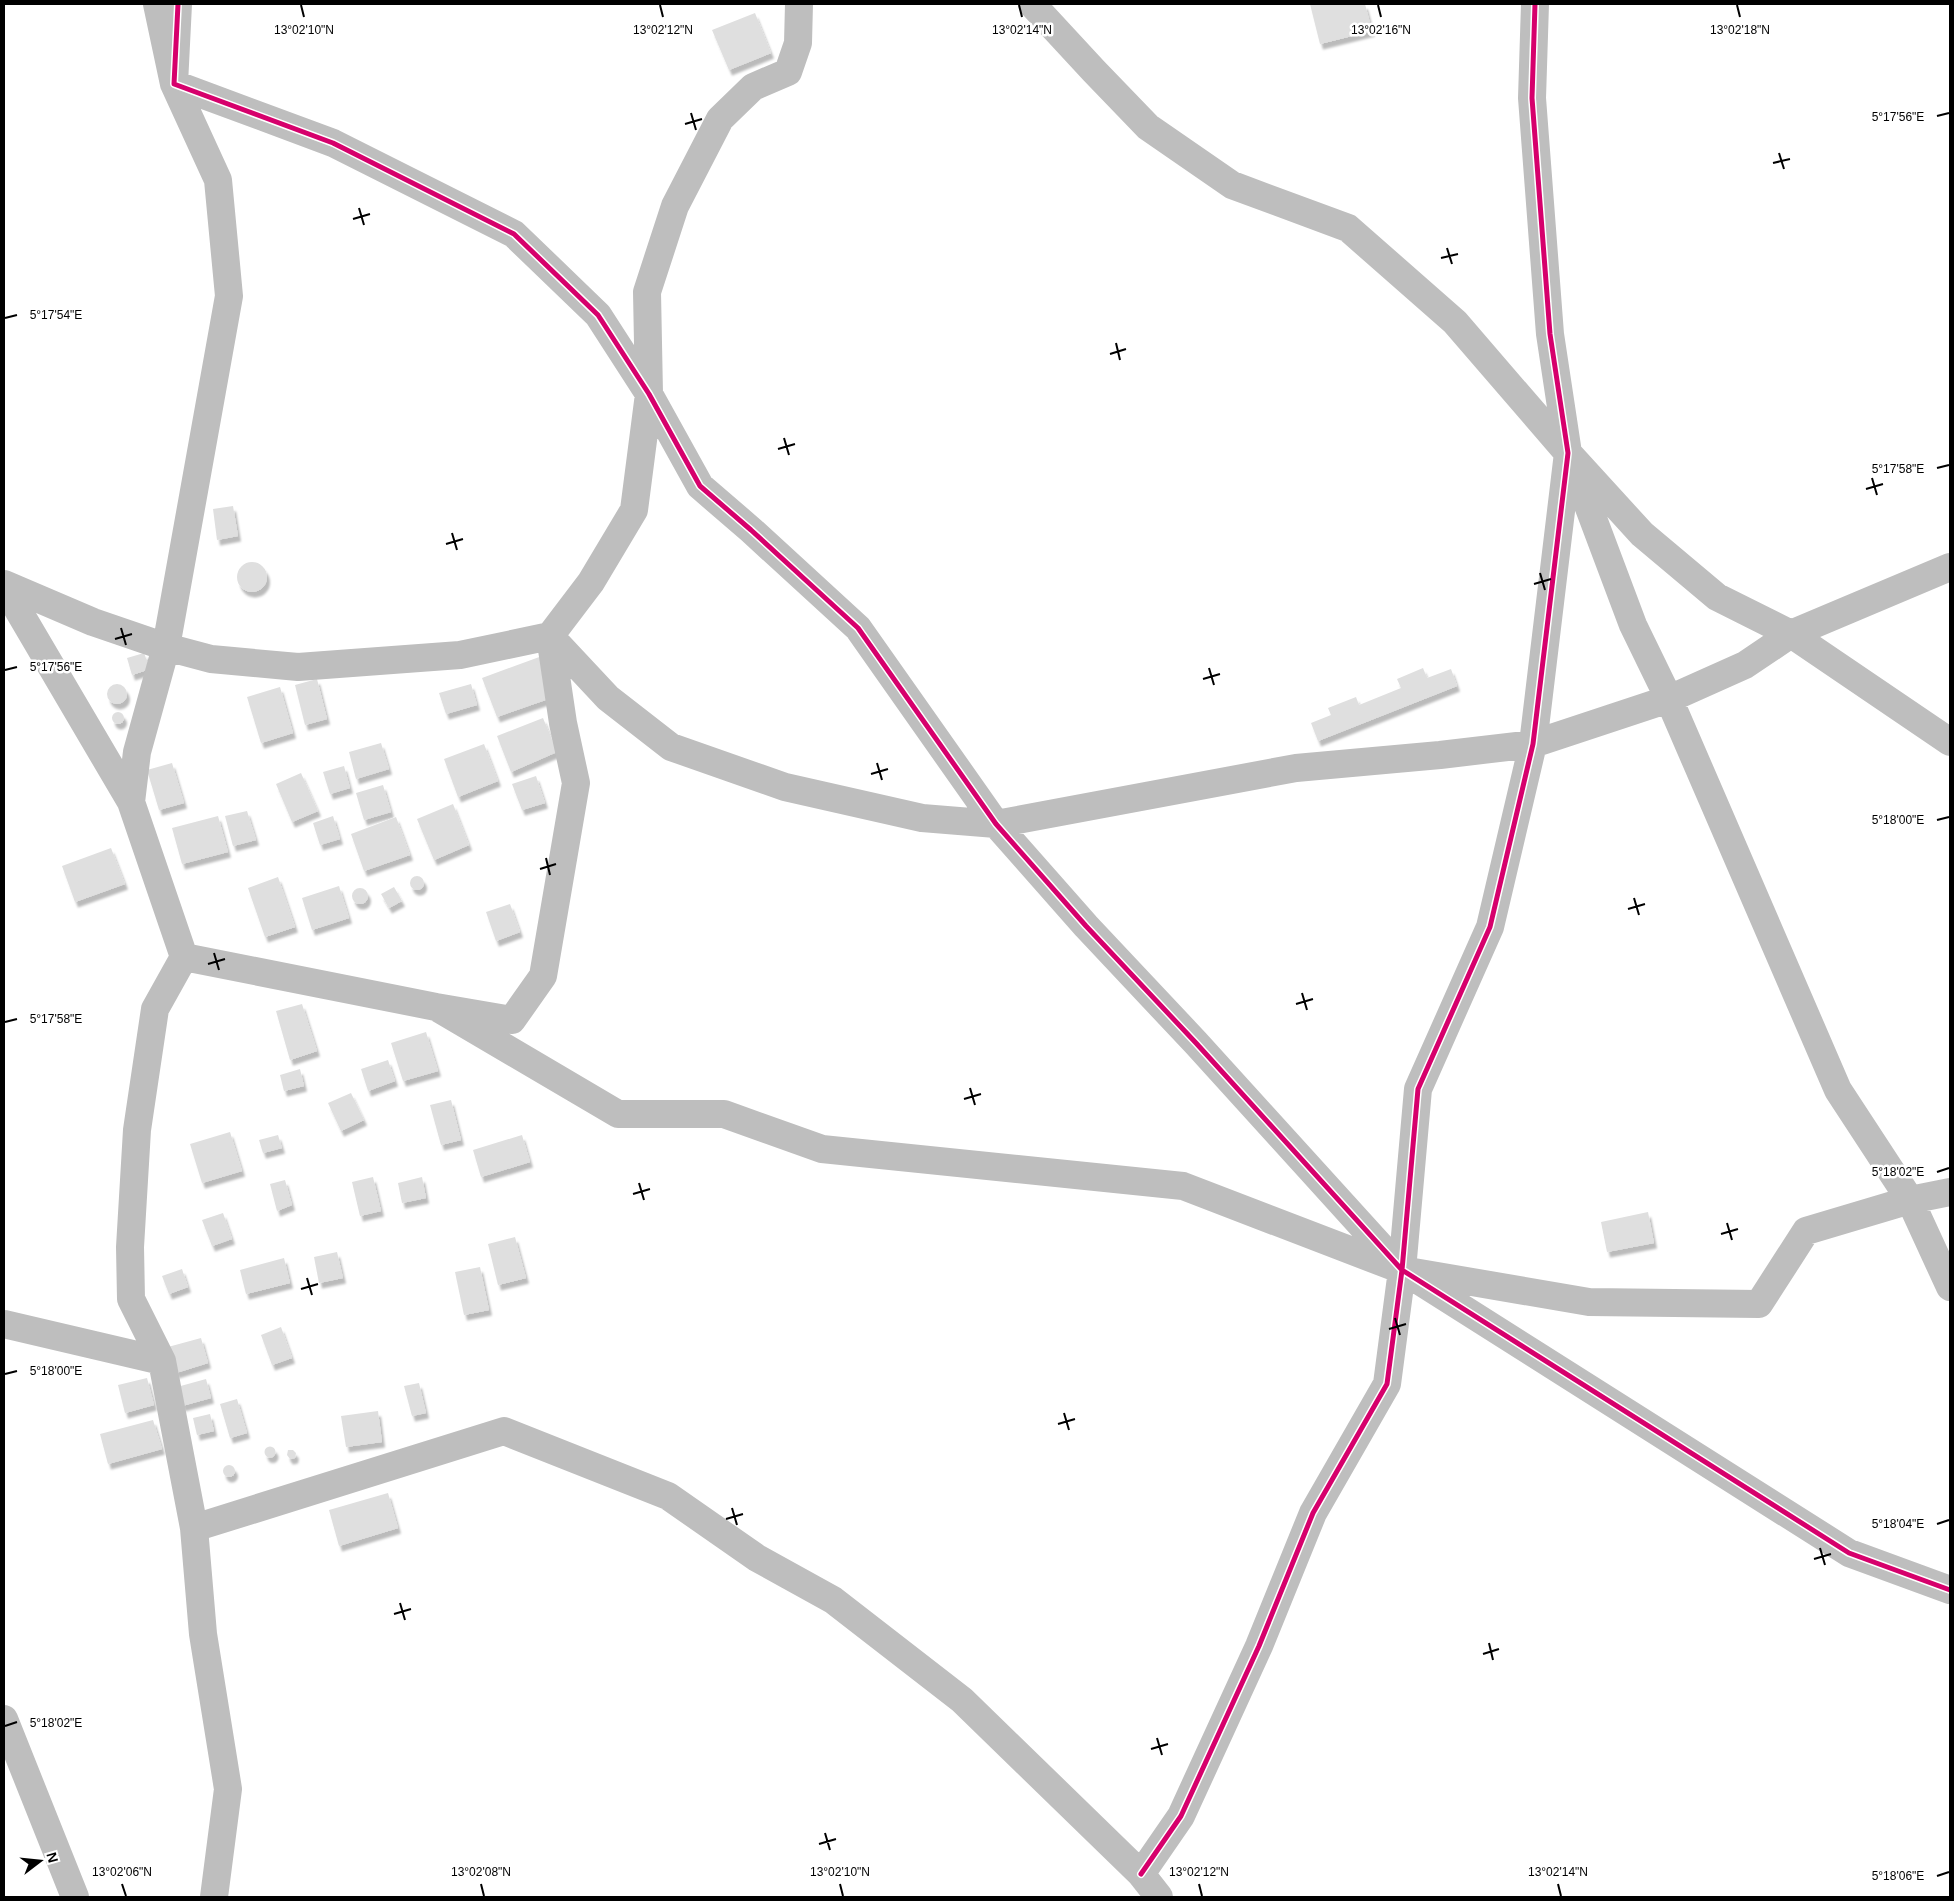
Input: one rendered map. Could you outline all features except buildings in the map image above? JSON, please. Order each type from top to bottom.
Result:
[{"type":"street","points":[[131,802],[137,752],[166,647],[230,296],[218,180],[174,84],[157,4]]},
{"type":"street","points":[[174,84],[178,4]]},
{"type":"street","points":[[4,585],[93,622],[166,647],[211,659],[298,667],[460,655],[550,636],[591,582],[634,510],[649,394],[647,292],[675,206],[720,119],[753,87],[788,72],[798,43],[799,4]]},
{"type":"street","points":[[1032,4],[1094,71],[1156,132],[1232,185],[1348,228],[1455,322],[1568,453],[1642,534],[1717,597],[1791,634],[1950,742]]},
{"type":"street","points":[[1535,4],[1532,98],[1549,325],[1568,453],[1633,625],[1669,699],[1838,1090],[1910,1200],[1950,1286]]},
{"type":"street","points":[[174,84],[333,143],[514,234],[598,315],[649,394],[700,486],[858,628],[996,824],[1086,926],[1196,1043],[1402,1270],[1849,1553],[1950,1590]]},
{"type":"street","points":[[1141,1874],[1181,1816],[1259,1646],[1313,1513],[1388,1384],[1402,1270],[1418,1089],[1490,927],[1534,744],[1568,453]]},
{"type":"street","points":[[550,636],[608,698],[671,747],[785,787],[922,818],[996,824],[1296,768],[1440,755],[1534,744],[1669,699],[1745,665],[1791,634],[1950,567]]},
{"type":"street","points":[[4,585],[131,802],[184,957],[155,1009],[137,1130],[130,1237],[131,1299],[162,1361],[194,1528],[203,1634],[228,1789],[214,1897]]},
{"type":"street","points":[[184,957],[436,1007],[512,1020],[543,976],[576,783],[563,723],[550,636]]},
{"type":"street","points":[[436,1007],[618,1114],[724,1114],[822,1149],[1183,1186],[1402,1270],[1589,1302],[1759,1304],[1806,1231],[1910,1200],[1950,1192]]},
{"type":"street","points":[[4,1324],[162,1361]]},
{"type":"street","points":[[194,1528],[504,1430],[668,1496],[757,1558],[832,1600],[962,1700],[1141,1874],[1159,1897]]},
{"type":"street","points":[[4,1719],[75,1897]]},
{"type":"cycle path","points":[[178,4],[174,84],[333,143],[514,234],[598,315],[649,394],[700,486],[858,628],[996,824],[1086,926],[1196,1043],[1402,1270],[1849,1553],[1950,1590]]},
{"type":"cycle path","points":[[1141,1874],[1181,1816],[1259,1646],[1313,1513],[1387,1384],[1402,1270],[1418,1089],[1490,927],[1533,744],[1568,453],[1550,334],[1532,98],[1535,4]]}]
